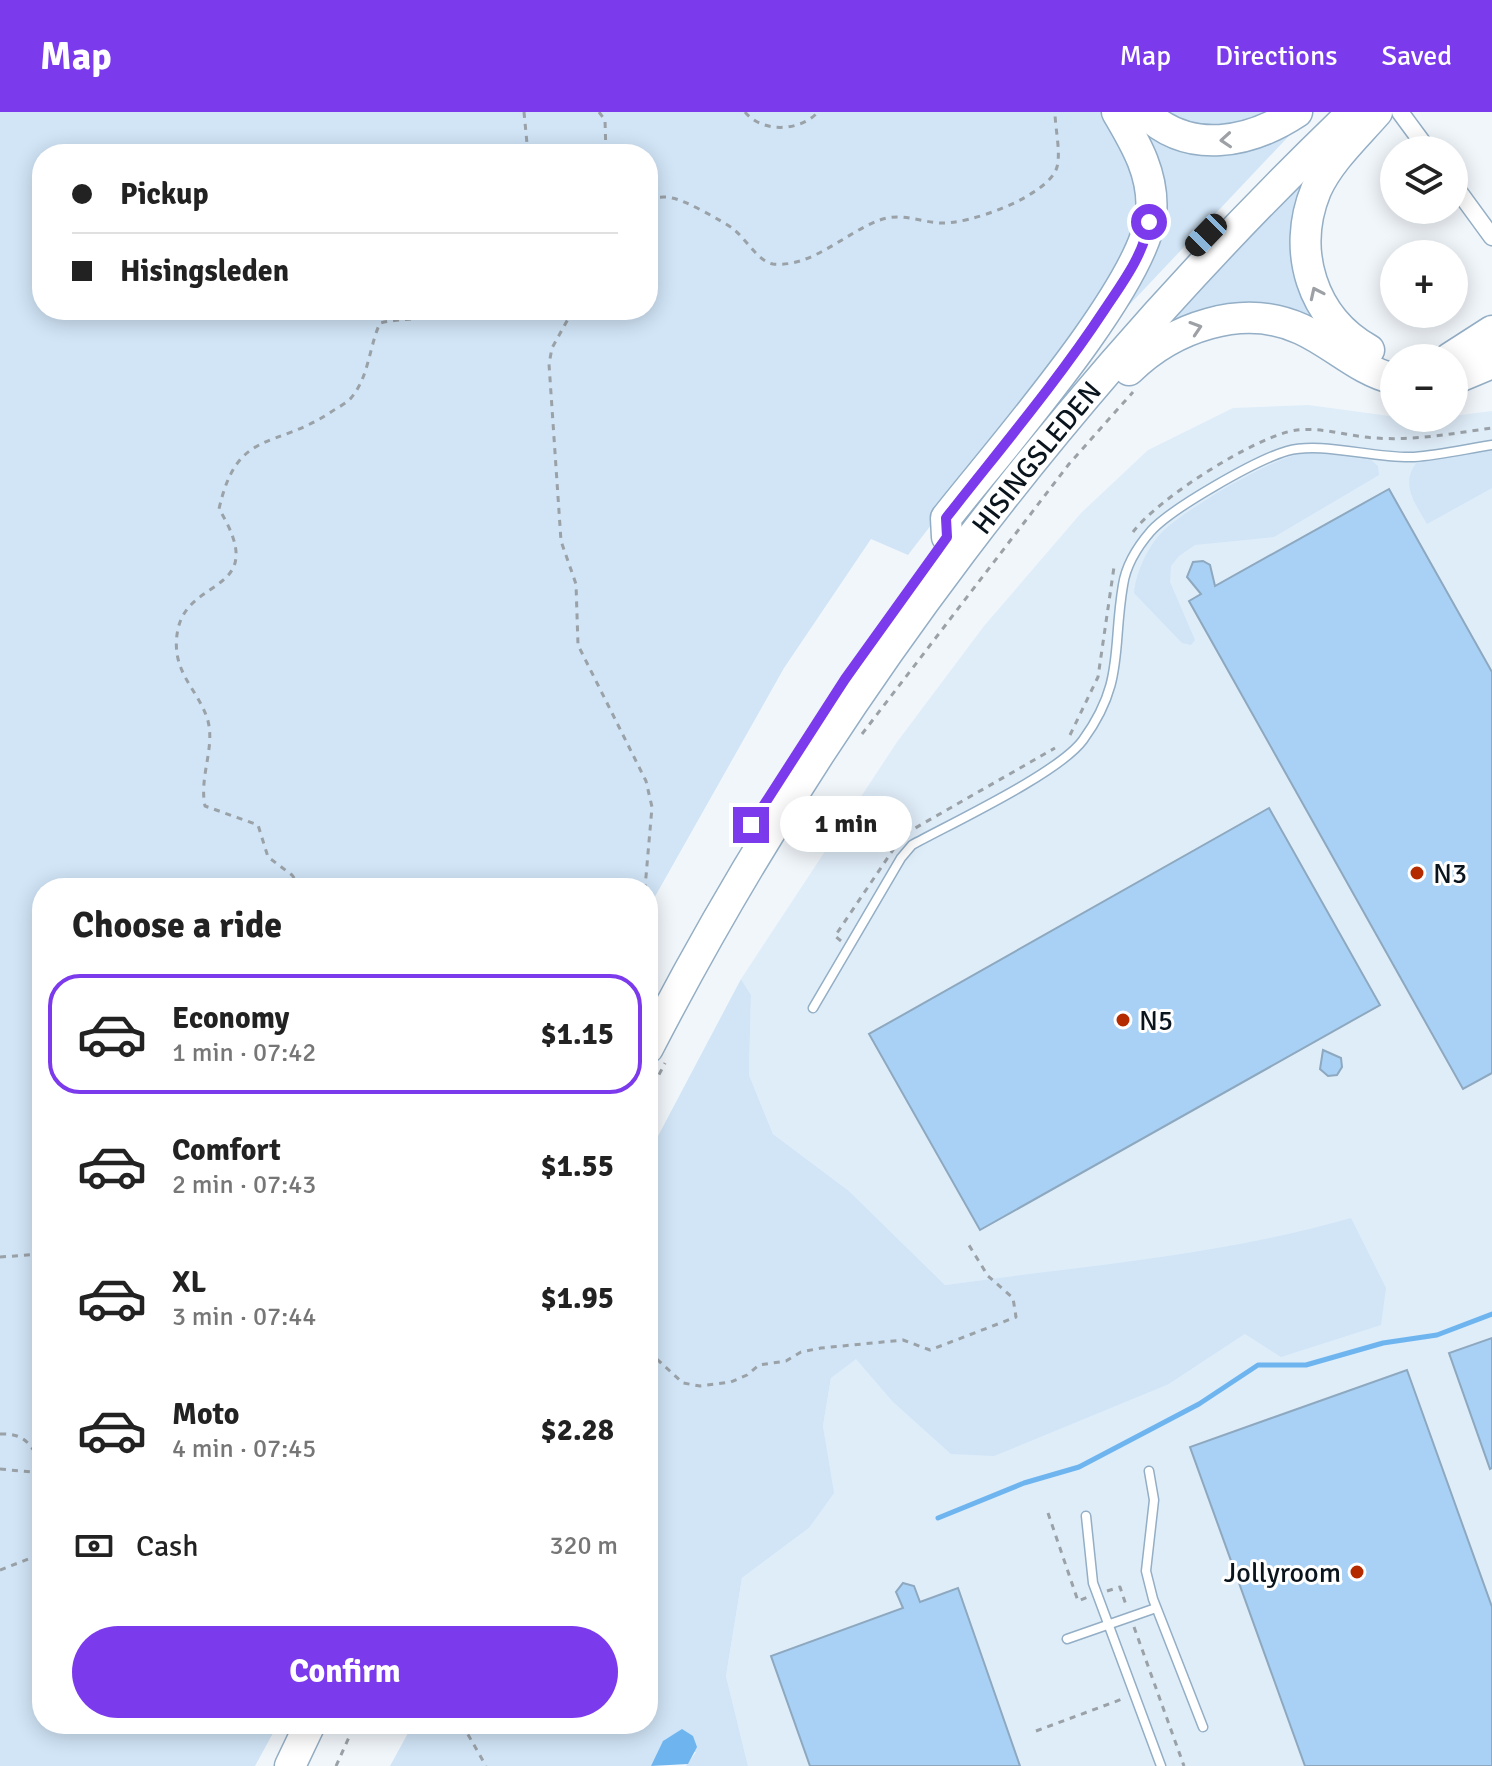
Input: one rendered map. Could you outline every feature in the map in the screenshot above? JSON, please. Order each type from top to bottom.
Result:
[{"type":"highway","points":[[947,537],[946,518],[1083,341],[1143,247],[1151,214],[1149,180],[1141,156],[1117,112]]},
{"type":"highway","points":[[1144,112],[1177,134],[1217,141],[1254,135],[1297,112]]},
{"type":"highway","name":"HISINGSLEDEN","points":[[658,989],[725,869],[798,749],[947,537],[1103,347],[1325,112]]},
{"type":"highway","name":"HISINGSLEDEN","points":[[658,1052],[759,849],[851,704],[938,580],[1049,440],[1190,279],[1353,112]]},
{"type":"highway","points":[[1377,112],[1327,170],[1316,190],[1308,218],[1305,250],[1316,294],[1333,321],[1368,350],[1380,354]]},
{"type":"highway","points":[[1049,440],[1067,438],[1114,384],[1164,342],[1186,331],[1226,321],[1260,319],[1291,325],[1352,362],[1380,373]]},
{"type":"highway","points":[[1468,346],[1492,331]]},
{"type":"highway","points":[[1468,373],[1492,363]]},
{"type":"highway","points":[[290,1766],[305,1734]]},
{"type":"highway","points":[[311,1766],[326,1734]]},
{"type":"street","points":[[1400,112],[1418,136]]},
{"type":"street","points":[[1468,204],[1492,237]]},
{"type":"lane","points":[[813,1008],[901,858],[912,845],[1055,765],[1080,744],[1100,714],[1114,680],[1123,582],[1134,554],[1153,529],[1204,494],[1287,451],[1306,448],[1415,457],[1492,445]]},
{"type":"lane","points":[[1149,1471],[1154,1500],[1146,1571],[1156,1608],[1203,1727]]},
{"type":"lane","points":[[1086,1516],[1093,1583],[1161,1766]]},
{"type":"lane","points":[[1067,1639],[1156,1608]]},
{"type":"path","points":[[524,112],[527,144]]},
{"type":"path","points":[[599,112],[605,120],[606,144]]},
{"type":"path","points":[[745,112],[753,122],[788,129],[818,112]]},
{"type":"path","points":[[658,197],[673,198],[729,226],[764,260],[773,264],[794,261],[819,252],[882,219],[903,216],[943,223],[971,220],[1033,193],[1051,179],[1058,165],[1055,112]]},
{"type":"path","points":[[294,878],[268,857],[258,825],[205,806],[201,786],[208,755],[208,721],[179,666],[177,632],[182,615],[229,573],[237,555],[237,538],[219,509],[225,481],[237,460],[256,444],[312,424],[351,398],[365,371],[380,323],[392,320]]},
{"type":"path","points":[[567,320],[552,348],[549,364],[561,541],[576,584],[578,645],[646,781],[652,807],[646,878]]},
{"type":"path","points":[[857,741],[1069,464],[1138,387]]},
{"type":"path","points":[[658,1360],[683,1383],[700,1386],[731,1382],[759,1365],[786,1361],[801,1352],[821,1348],[903,1340],[930,1350],[983,1332],[1016,1317],[1013,1298],[988,1276],[967,1242]]},
{"type":"path","points":[[0,1257],[32,1255]]},
{"type":"path","points":[[0,1434],[16,1433],[28,1440],[32,1447]]},
{"type":"path","points":[[0,1469],[32,1472]]},
{"type":"path","points":[[0,1570],[32,1557]]},
{"type":"path","points":[[1036,1731],[1155,1687]]},
{"type":"path","points":[[336,1766],[350,1734]]},
{"type":"path","points":[[468,1734],[486,1766]]},
{"type":"shaded area","points":[[0,112],[1106,112],[1131,156],[1142,222],[1104,300],[908,555],[871,539],[784,668],[658,891],[658,878],[32,878],[32,1734],[273,1734],[255,1766],[0,1766]]},
{"type":"shaded area","points":[[1125,112],[1166,137],[1303,121],[1098,338],[1146,255]]},
{"type":"shaded area","points":[[1153,112],[1282,112],[1212,136]]},
{"type":"shaded area","points":[[1328,149],[1317,176],[1318,321],[1277,305],[1242,304],[1208,312],[1144,340]]},
{"type":"shaded area","points":[[1308,405],[1380,415],[1380,432],[1468,432],[1468,414],[1492,411],[1492,1766],[748,1766],[726,1676],[742,1578],[809,1528],[833,1493],[823,1426],[831,1378],[856,1358],[892,1401],[1169,1384],[1245,1334],[1350,1219],[1286,1237],[1190,1255],[945,1285],[849,1191],[773,1134],[749,1075],[751,995],[741,979],[897,742],[984,626],[1081,513],[1148,450],[1233,408]]},
{"type":"shaded area","points":[[1492,450],[1492,488],[1427,524],[1409,485],[1412,469],[1418,461]]},
{"type":"shaded area","points":[[1312,452],[1371,460],[1378,466],[1379,475],[1274,537],[1195,545],[1179,556],[1171,566],[1170,582],[1195,640],[1191,645],[1182,643],[1134,593],[1140,568],[1152,544],[1175,521],[1234,483],[1279,461]]},
{"type":"shaded area","points":[[741,979],[751,995],[749,1075],[773,1134],[849,1191],[945,1285],[1200,1251],[1351,1218],[1386,1288],[1381,1325],[1281,1357],[1245,1334],[1169,1384],[994,1456],[951,1454],[892,1401],[856,1359],[831,1378],[823,1426],[834,1493],[809,1528],[742,1578],[726,1676],[748,1766],[686,1766],[696,1752],[657,1757],[651,1766],[390,1766],[408,1734],[658,1734],[658,1136]]},
{"type":"water","points":[[682,1729],[693,1736],[697,1747],[688,1764],[651,1766],[663,1741]]},
{"type":"building","name":"N3","points":[[1389,489],[1492,672],[1492,1073],[1463,1089],[1189,601],[1201,594],[1187,577],[1193,562],[1203,561],[1210,565],[1215,586]]},
{"type":"building","name":"N5","points":[[1269,808],[1380,1005],[980,1230],[869,1034]]},
{"type":"building","points":[[1323,1050],[1341,1058],[1342,1067],[1337,1075],[1328,1076],[1320,1069]]},
{"type":"building","points":[[1492,1338],[1492,1468],[1490,1469],[1449,1353]]},
{"type":"building","name":"Jollyroom","points":[[1407,1370],[1492,1607],[1492,1766],[1305,1766],[1190,1447]]},
{"type":"building","points":[[903,1583],[914,1586],[920,1602],[958,1588],[1020,1766],[810,1766],[771,1656],[903,1608],[896,1592]]},
{"type":"waterway","points":[[938,1518],[1024,1483],[1079,1467],[1199,1404],[1258,1365],[1306,1365],[1383,1343],[1437,1335],[1492,1314]]},
{"type":"place","name":"N3","points":[[1417,873]]},
{"type":"place","name":"N5","points":[[1123,1020]]},
{"type":"place","name":"Jollyroom","points":[[1357,1572]]},
{"type":"route","points":[[751,825],[845,679],[947,537],[946,518],[1038,401],[1121,285],[1143,247],[1149,222]]}]
